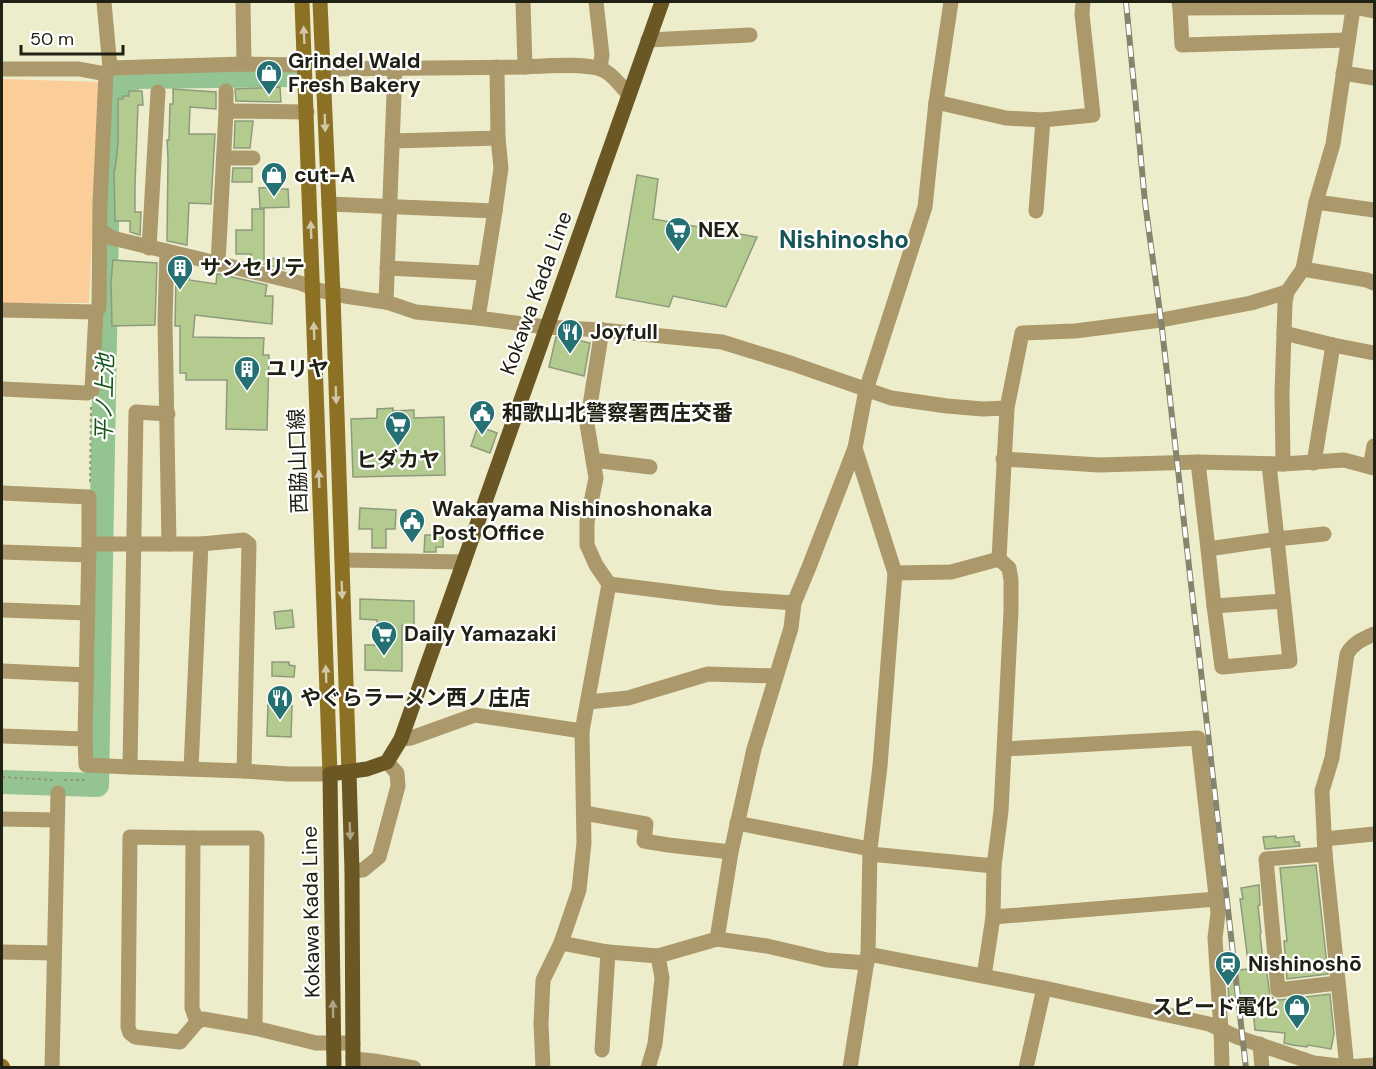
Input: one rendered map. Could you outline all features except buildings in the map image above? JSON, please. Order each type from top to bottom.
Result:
[{"type":"main road","name":"Kokawa Kada Line","points":[[387,762],[401,740],[662,2]]},
{"type":"main road","points":[[330,774],[348,773],[387,762]]},
{"type":"main road","name":"Kokawa Kada Line","points":[[348,773],[352,871],[353,1063]]},
{"type":"main road","name":"Kokawa Kada Line","points":[[330,774],[334,1068]]},
{"type":"street","points":[[2,389],[87,393],[92,390],[96,312],[99,308],[106,234],[108,71],[104,2]]},
{"type":"street","points":[[243,2],[244,64]]},
{"type":"street","name":"西脇山口線","points":[[302,2],[330,774]]},
{"type":"street","points":[[523,2],[525,66]]},
{"type":"street","points":[[596,2],[602,55],[600,68]]},
{"type":"street","points":[[717,939],[737,823],[754,749],[791,628],[794,603],[855,447],[866,390],[926,207],[936,102],[951,2]]},
{"type":"street","points":[[936,102],[1006,118],[1043,120],[1093,115],[1082,14],[1083,2]]},
{"type":"street","name":"西脇山口線","points":[[324,3],[323,69],[333,295],[348,773]]},
{"type":"street","points":[[1198,462],[1222,667],[1290,662],[1277,539],[1276,464],[1282,428],[1285,303],[1287,292],[1303,269],[1316,201],[1333,144],[1354,4]]},
{"type":"street","points":[[1348,40],[1182,45],[1180,5],[1354,4],[1374,11]]},
{"type":"street","points":[[648,40],[750,35]]},
{"type":"street","points":[[2,69],[108,71],[244,64],[305,65]]},
{"type":"street","points":[[323,69],[589,66],[608,72],[629,95]]},
{"type":"street","points":[[478,318],[501,168],[498,138],[497,67]]},
{"type":"street","points":[[386,302],[394,68]]},
{"type":"street","points":[[1343,73],[1374,78]]},
{"type":"street","points":[[218,264],[226,91]]},
{"type":"street","points":[[149,248],[158,92]]},
{"type":"street","points":[[226,111],[307,112]]},
{"type":"street","points":[[1036,211],[1043,120]]},
{"type":"street","points":[[392,141],[498,138]]},
{"type":"street","points":[[224,158],[253,158]]},
{"type":"street","points":[[1316,201],[1374,210]]},
{"type":"street","points":[[329,204],[495,211]]},
{"type":"street","points":[[106,234],[149,248],[300,283],[333,295],[386,302],[416,312],[546,327],[722,342],[891,398],[947,406],[1007,408]]},
{"type":"street","points":[[167,251],[165,320],[169,544]]},
{"type":"street","points":[[387,268],[485,273]]},
{"type":"street","points":[[1303,269],[1367,280],[1374,284]]},
{"type":"street","points":[[999,559],[1007,408],[1022,333],[1075,331],[1161,320],[1251,303],[1287,292]]},
{"type":"street","points":[[2,310],[96,312]]},
{"type":"street","points":[[543,1068],[541,1024],[543,980],[561,943],[579,890],[584,843],[582,732],[609,584],[596,565],[587,545],[587,522],[596,478],[587,424],[602,330]]},
{"type":"street","points":[[1284,333],[1374,353]]},
{"type":"street","points":[[1314,463],[1333,345]]},
{"type":"street","points":[[130,767],[136,412],[168,414]]},
{"type":"street","points":[[1003,459],[1099,465],[1198,462],[1276,464],[1344,460],[1372,468],[1374,446]]},
{"type":"street","points":[[850,1068],[868,959],[870,851],[880,766],[895,573],[855,447]]},
{"type":"street","points":[[593,460],[650,467]]},
{"type":"street","points":[[2,493],[89,497],[95,547],[88,613],[85,739],[93,765],[330,774]]},
{"type":"street","points":[[1208,549],[1324,534]]},
{"type":"street","points":[[2,552],[134,544],[201,544],[244,540],[249,544],[244,771]]},
{"type":"street","points":[[191,769],[201,544]]},
{"type":"street","points":[[895,573],[951,572],[999,559]]},
{"type":"street","points":[[984,976],[993,917],[994,866],[1001,811],[1011,611],[1009,568],[999,559]]},
{"type":"street","points":[[342,560],[464,562]]},
{"type":"street","points":[[609,584],[722,598],[794,603]]},
{"type":"street","points":[[1214,606],[1283,600]]},
{"type":"street","points":[[2,610],[88,613]]},
{"type":"street","points":[[1347,1067],[1337,983],[1322,791],[1332,758],[1347,654],[1351,646],[1374,634]]},
{"type":"street","points":[[2,671],[87,675]]},
{"type":"street","points":[[588,702],[628,698],[708,674],[776,676]]},
{"type":"street","points":[[401,740],[475,715],[582,732]]},
{"type":"street","points":[[2,736],[85,739]]},
{"type":"street","points":[[1005,749],[1198,738],[1218,912],[1215,938],[1222,1068]]},
{"type":"street","points":[[352,871],[363,870],[379,857],[398,786],[397,773],[387,762]]},
{"type":"street","points":[[52,1068],[58,793]]},
{"type":"street","points":[[584,813],[646,824],[644,841],[731,852]]},
{"type":"street","points":[[2,819],[57,820]]},
{"type":"street","points":[[737,823],[870,851],[994,866]]},
{"type":"street","points":[[1337,983],[1278,990],[1266,859],[1374,834]]},
{"type":"street","points":[[255,1028],[257,838],[130,837],[128,1027],[130,1033],[135,1037],[180,1042],[197,1022],[203,1019],[255,1028],[316,1043],[352,1043]]},
{"type":"street","points":[[193,838],[192,1008],[197,1022]]},
{"type":"street","points":[[993,917],[1217,899]]},
{"type":"street","points":[[561,943],[608,952],[658,956],[717,939],[767,946],[827,960],[868,959],[984,976],[1209,1024],[1237,1037],[1314,1063],[1347,1067],[1374,1065]]},
{"type":"street","points":[[2,952],[54,954]]},
{"type":"street","points":[[602,1050],[608,952]]},
{"type":"street","points":[[648,1068],[656,1044],[662,978],[658,956]]},
{"type":"street","points":[[1026,1068],[1044,988]]},
{"type":"street","points":[[1260,1044],[1262,1068]]},
{"type":"street","points":[[353,1063],[374,1061],[414,1068]]},
{"type":"path","points":[[89,497],[92,390]]},
{"type":"path","points":[[2,777],[84,781],[93,765]]},
{"type":"shaded area","points":[[2,79],[99,82],[89,303],[2,303]]},
{"type":"waterway","name":"平ノ上池","points":[[2,782],[97,785],[107,225],[114,97],[121,85],[137,77],[286,75]]},
{"type":"railway","points":[[1126,2],[1145,202],[1161,320],[1246,1068]]},
{"type":"place","name":"Grindel Wald Fresh Bakery","points":[[269,96]]},
{"type":"place","name":"cut-A","points":[[274,198]]},
{"type":"place","name":"NEX","points":[[678,253]]},
{"type":"place","name":"サンセリテ","points":[[180,291]]},
{"type":"place","name":"Joyfull","points":[[570,355]]},
{"type":"place","name":"ユリヤ","points":[[247,392]]},
{"type":"place","name":"和歌山北警察署西庄交番","points":[[482,436]]},
{"type":"place","name":"ヒダカヤ","points":[[398,447]]},
{"type":"place","name":"Wakayama Nishinoshonaka Post Office","points":[[412,544]]},
{"type":"place","name":"Daily Yamazaki","points":[[384,657]]},
{"type":"place","name":"やぐらラーメン西ノ庄店","points":[[280,721]]},
{"type":"place","name":"Nishinoshō","points":[[1228,987]]},
{"type":"place","name":"スピード電化","points":[[1297,1030]]},
{"type":"district","name":"Nishinosho","points":[[844,240]]}]
